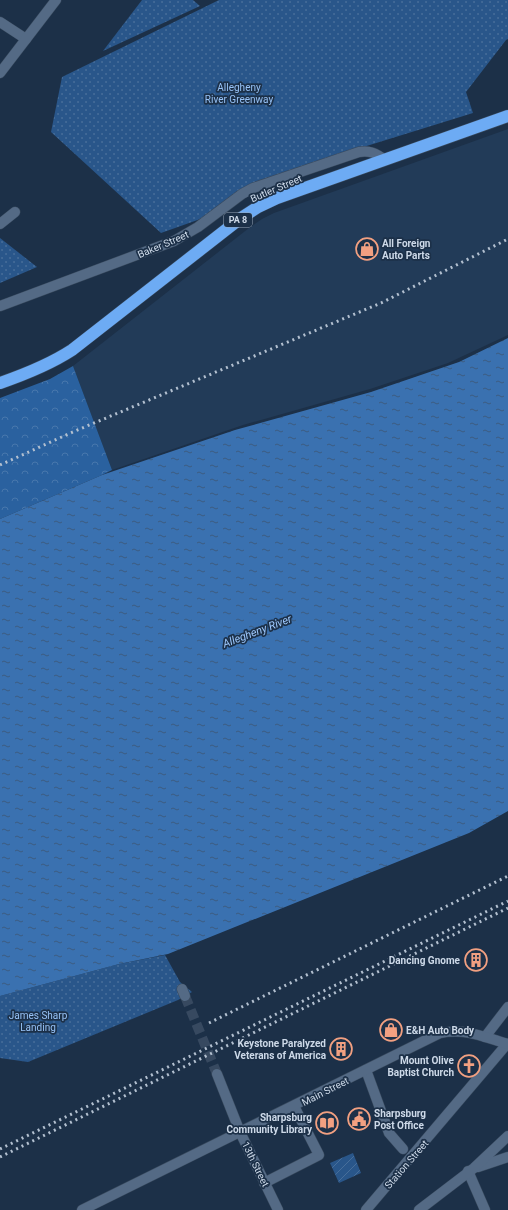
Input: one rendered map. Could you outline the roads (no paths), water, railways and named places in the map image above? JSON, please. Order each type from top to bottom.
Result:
[{"type":"highway","name":"Butler Street","points":[[0,383],[38,369],[72,350],[241,218],[258,207],[277,198],[508,116]]},
{"type":"street","points":[[0,73],[56,0]]},
{"type":"street","points":[[0,22],[26,39]]},
{"type":"street","name":"Baker Street","points":[[0,306],[174,242],[190,233],[242,194],[253,188],[359,152],[370,151],[376,153],[385,160]]},
{"type":"street","points":[[0,219],[15,212],[0,224]]},
{"type":"street","points":[[485,1037],[508,1008]]},
{"type":"street","name":"Main Street","points":[[82,1210],[440,1033],[454,1031],[467,1032],[508,1044]]},
{"type":"street","name":"Station Street","points":[[366,1210],[508,1044]]},
{"type":"street","points":[[366,1070],[389,1134],[403,1149]]},
{"type":"street","name":"13th Street","points":[[217,1074],[240,1132],[278,1210]]},
{"type":"street","points":[[264,1183],[319,1155],[294,1106]]},
{"type":"street","points":[[419,1210],[471,1170],[508,1136]]},
{"type":"street","points":[[471,1170],[508,1157]]},
{"type":"street","points":[[471,1170],[485,1210]]},
{"type":"water","name":"Allegheny River","points":[[508,338],[508,811],[469,833],[168,954],[119,964],[0,996],[0,519],[102,475],[235,430],[371,392],[459,362]]},
{"type":"tunnel","points":[[185,996],[217,1074]]},
{"type":"railway","points":[[0,465],[75,431],[381,303],[508,239]]},
{"type":"railway","points":[[209,1023],[508,876]]},
{"type":"railway","points":[[0,1149],[508,901]]},
{"type":"railway","points":[[0,1157],[508,908]]},
{"type":"place","name":"All Foreign Auto Parts","points":[[367,249]]},
{"type":"place","name":"Dancing Gnome","points":[[476,960]]},
{"type":"place","name":"E&H Auto Body","points":[[391,1030]]},
{"type":"place","name":"Keystone Paralyzed Veterans of America","points":[[341,1049]]},
{"type":"place","name":"Mount Olive Baptist Church","points":[[469,1066]]},
{"type":"place","name":"Sharpsburg Post Office","points":[[359,1119]]},
{"type":"place","name":"Sharpsburg Community Library","points":[[327,1123]]},
{"type":"park label","name":"Allegheny River Greenway","points":[[239,92]]},
{"type":"park label","name":"James Sharp Landing","points":[[38,1020]]}]
